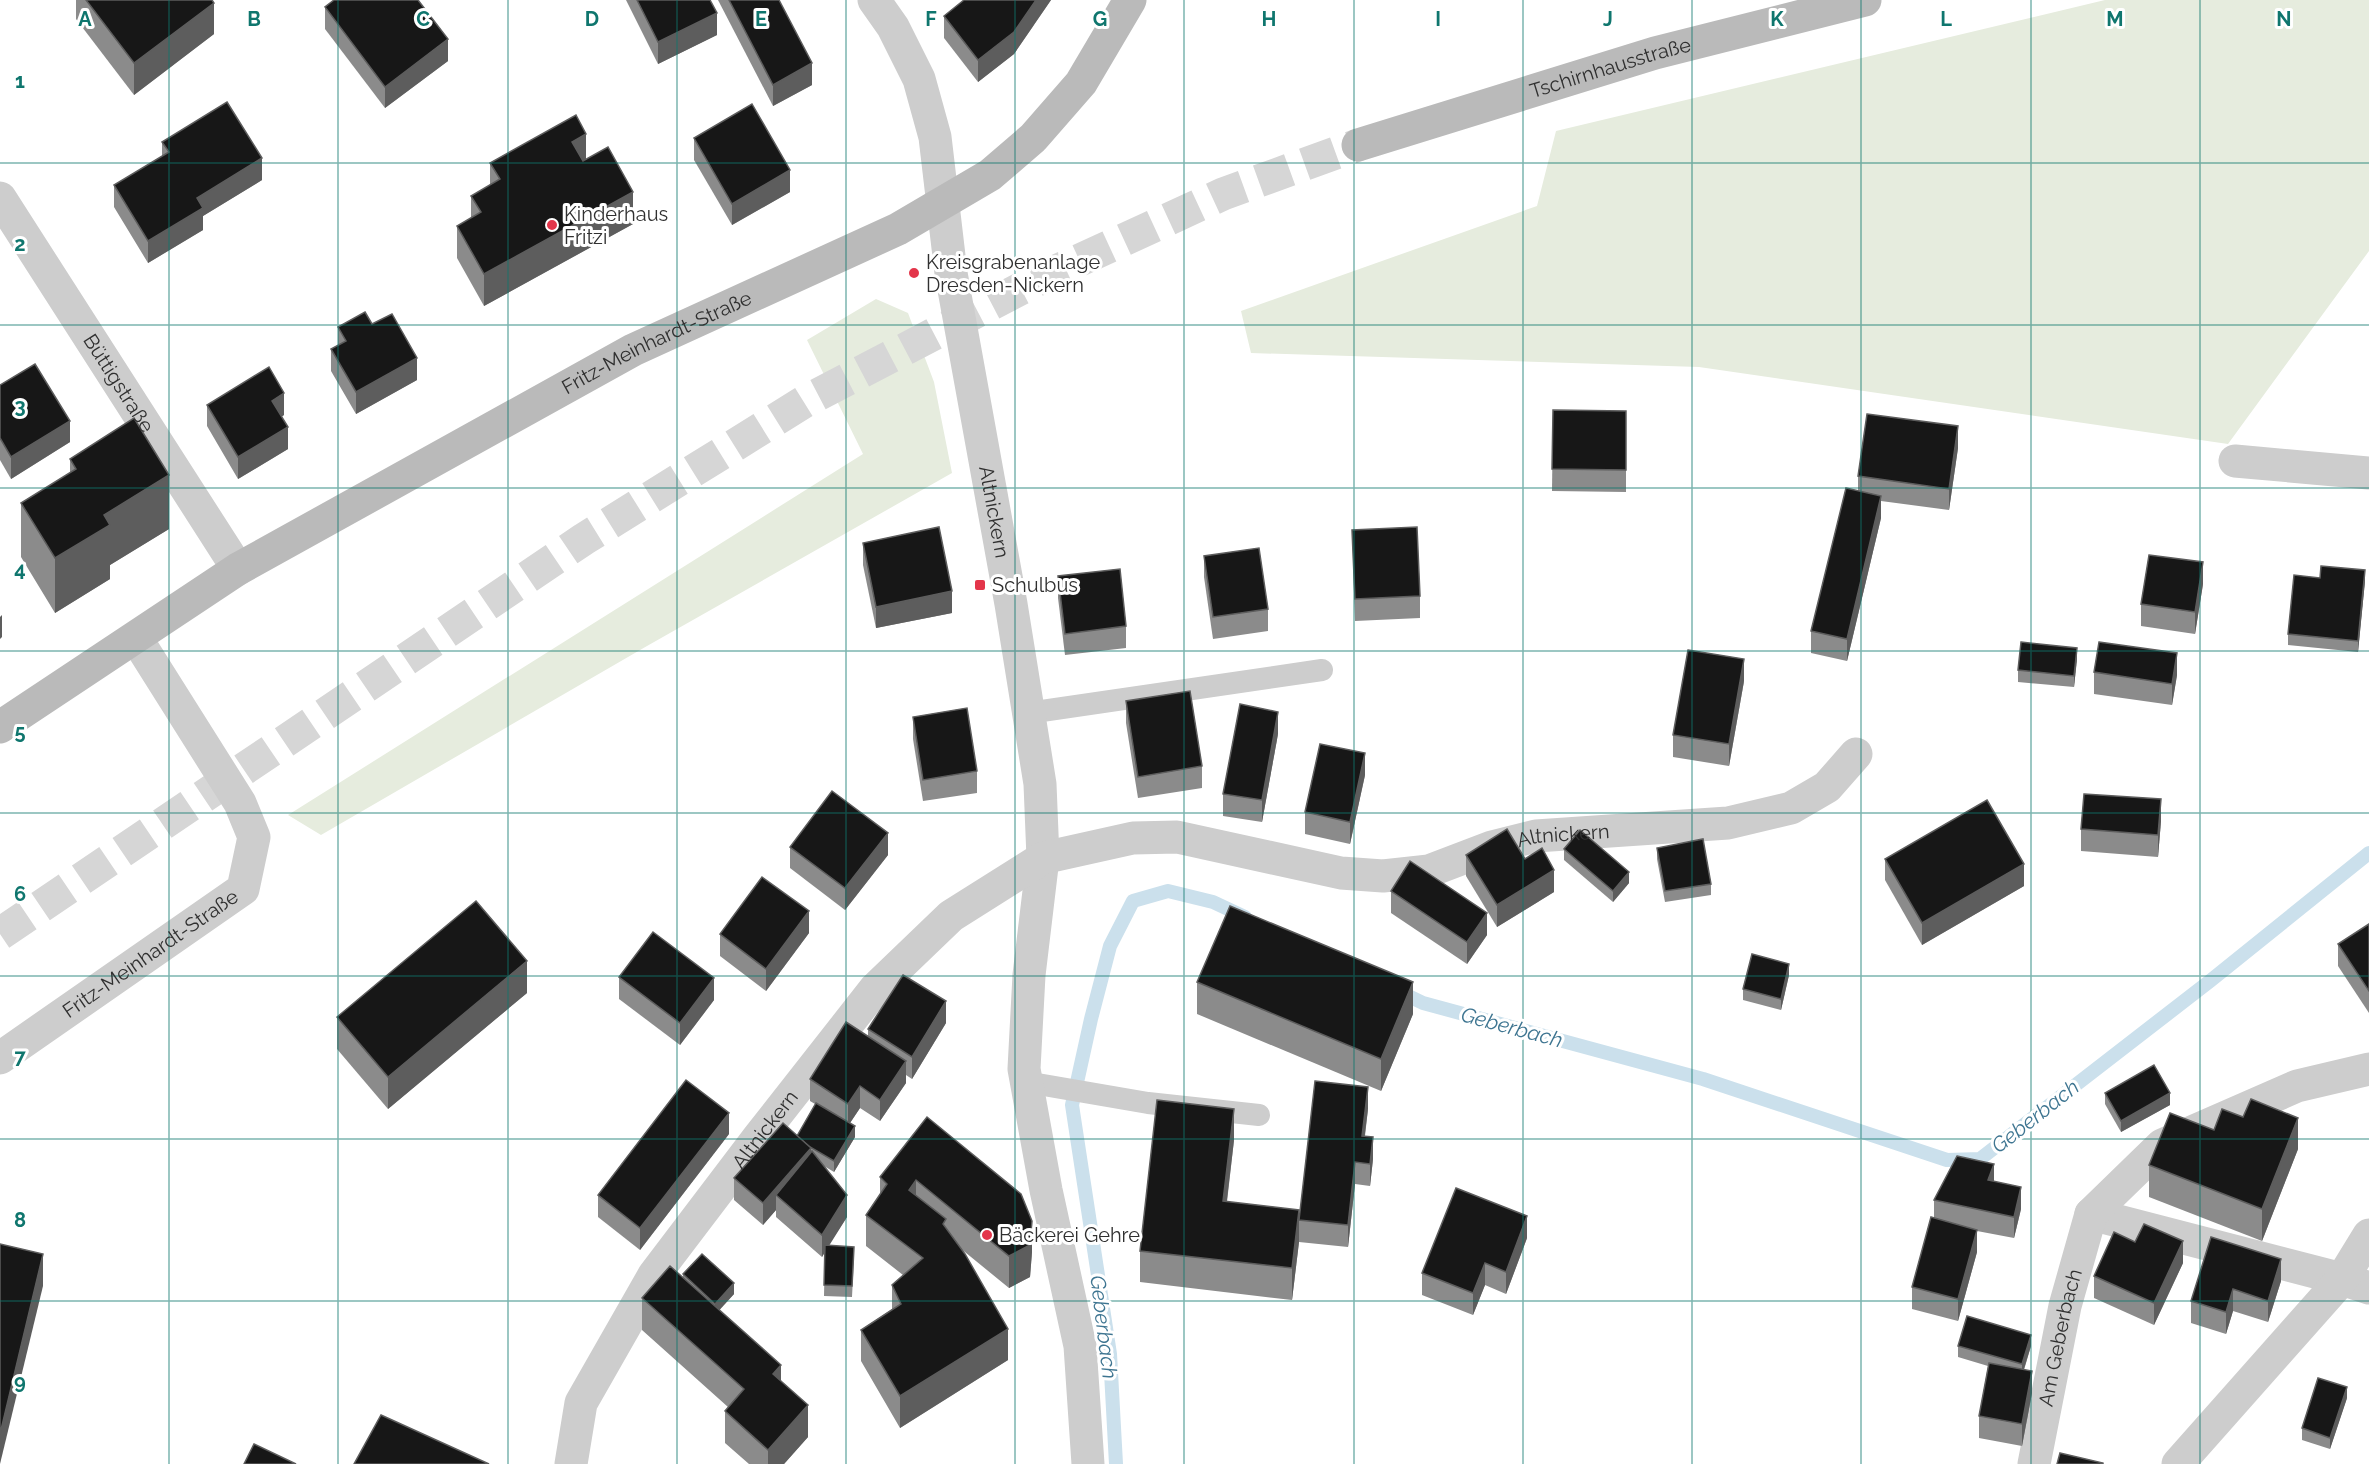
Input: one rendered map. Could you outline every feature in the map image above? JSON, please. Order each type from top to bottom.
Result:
[{"type":"street","name":"Altnickern","points":[[874,0],[893,27],[918,79],[936,137],[951,273],[1040,784],[1042,858],[1029,975],[1024,1069],[1046,1190],[1080,1346],[1088,1464]]},
{"type":"street","name":"Fritz-Meinhardt-Straße","points":[[0,727],[238,569],[633,350],[898,229],[990,175],[1033,138],[1081,83],[1130,0]]},
{"type":"street","name":"Tschirnhausstraße","points":[[1358,145],[1655,53],[1865,0]]},
{"type":"street","name":"Büttigstraße","points":[[0,198],[238,569]]},
{"type":"street","points":[[2235,461],[2369,473]]},
{"type":"street","name":"Fritz-Meinhardt-Straße","points":[[0,1058],[243,889],[254,837],[240,803],[136,638]]},
{"type":"street","name":"Altnickern","points":[[571,1464],[581,1403],[654,1275],[874,989],[951,916],[1042,858],[1133,838],[1177,837],[1341,873],[1383,876],[1429,871],[1492,847],[1536,836],[1728,823],[1791,808],[1827,788],[1856,754]]},
{"type":"street","points":[[2091,1214],[2162,1145],[2297,1086],[2369,1069]]},
{"type":"street","points":[[2091,1214],[2355,1284]]},
{"type":"street","name":"Am Geberbach","points":[[2034,1464],[2065,1306],[2091,1214]]},
{"type":"street","points":[[2178,1464],[2355,1284],[2369,1235]]},
{"type":"lane","points":[[1028,713],[1323,670]]},
{"type":"lane","points":[[1026,1082],[1148,1103],[1259,1114]]},
{"type":"shaded area","points":[[2105,0],[2369,0],[2369,251],[2228,444],[1699,367],[1251,353],[1241,311],[1537,206],[1556,131]]},
{"type":"shaded area","points":[[876,299],[908,313],[934,382],[952,473],[321,835],[288,815],[863,454],[807,340]]},
{"type":"building","points":[[86,0],[212,0],[214,3],[134,63]]},
{"type":"building","points":[[334,0],[418,0],[448,39],[385,87],[325,7]]},
{"type":"building","points":[[637,0],[710,0],[717,13],[658,42]]},
{"type":"building","points":[[729,0],[779,0],[812,63],[773,85]]},
{"type":"building","points":[[964,0],[1036,0],[1014,32],[978,60],[944,16]]},
{"type":"building","points":[[227,102],[262,158],[197,198],[203,208],[148,241],[114,185],[169,152],[162,142]]},
{"type":"building","points":[[752,104],[790,170],[732,204],[694,138]]},
{"type":"building","name":"Kinderhaus Fritzi","points":[[576,115],[586,134],[572,142],[583,161],[608,147],[633,192],[484,274],[457,226],[481,212],[471,196],[500,179],[490,163]]},
{"type":"building","points":[[365,312],[372,324],[392,314],[417,358],[356,392],[331,349],[346,341],[338,327]]},
{"type":"building","points":[[35,364],[70,421],[11,457],[0,438],[0,385]]},
{"type":"building","points":[[269,367],[284,393],[272,401],[288,427],[238,457],[207,405]]},
{"type":"building","points":[[1553,410],[1626,411],[1626,470],[1552,469]]},
{"type":"building","points":[[1867,414],[1958,426],[1949,489],[1858,476]]},
{"type":"building","points":[[134,418],[169,475],[104,515],[110,525],[55,558],[21,503],[76,469],[70,459]]},
{"type":"building","points":[[1846,488],[1881,496],[1847,639],[1811,631]]},
{"type":"building","points":[[939,527],[952,591],[876,607],[863,543]]},
{"type":"building","points":[[1417,527],[1420,596],[1355,599],[1352,530]]},
{"type":"building","points":[[1259,548],[1268,609],[1213,617],[1204,556]]},
{"type":"building","points":[[2149,555],[2203,562],[2195,612],[2141,604]]},
{"type":"building","points":[[2321,566],[2365,570],[2358,641],[2288,634],[2294,575],[2320,578]]},
{"type":"building","points":[[1120,569],[1126,626],[1065,634],[1058,576]]},
{"type":"building","points":[[2021,642],[2077,648],[2074,676],[2018,670]]},
{"type":"building","points":[[2099,642],[2177,653],[2172,684],[2094,672]]},
{"type":"building","points":[[1688,650],[1744,659],[1729,744],[1673,735]]},
{"type":"building","points":[[1190,691],[1202,766],[1138,777],[1126,701]]},
{"type":"building","points":[[1240,704],[1278,712],[1262,800],[1223,794]]},
{"type":"building","points":[[967,708],[977,771],[923,780],[913,717]]},
{"type":"building","points":[[1320,744],[1365,753],[1350,822],[1305,812]]},
{"type":"building","points":[[832,791],[888,833],[845,888],[790,847]]},
{"type":"building","points":[[2084,794],[2161,799],[2158,835],[2081,829]]},
{"type":"building","points":[[1987,800],[2024,864],[1922,923],[1885,859]]},
{"type":"building","points":[[1507,829],[1525,859],[1542,848],[1554,870],[1497,905],[1466,855]]},
{"type":"building","points":[[1580,830],[1629,872],[1613,891],[1564,849]]},
{"type":"building","points":[[1703,839],[1711,884],[1665,891],[1657,848]]},
{"type":"building","points":[[1410,861],[1487,913],[1467,942],[1391,891]]},
{"type":"building","points":[[762,877],[809,911],[766,969],[720,934]]},
{"type":"building","points":[[476,901],[527,961],[388,1077],[337,1017]]},
{"type":"building","points":[[1230,906],[1413,982],[1381,1059],[1197,982]]},
{"type":"building","points":[[2369,924],[2369,991],[2338,944]]},
{"type":"building","points":[[653,932],[714,978],[680,1023],[619,977]]},
{"type":"building","points":[[1752,954],[1789,964],[1781,999],[1743,989]]},
{"type":"building","points":[[903,975],[946,1001],[912,1057],[868,1029]]},
{"type":"building","points":[[846,1022],[906,1061],[880,1100],[860,1086],[848,1104],[810,1079]]},
{"type":"building","points":[[2154,1065],[2170,1093],[2121,1121],[2105,1093]]},
{"type":"building","points":[[686,1080],[729,1113],[640,1228],[598,1195]]},
{"type":"building","points":[[1315,1081],[1368,1087],[1362,1136],[1373,1137],[1370,1164],[1355,1162],[1348,1225],[1299,1220]]},
{"type":"building","points":[[2251,1099],[2298,1118],[2262,1209],[2149,1165],[2170,1113],[2214,1130],[2222,1109],[2243,1117]]},
{"type":"building","points":[[1157,1100],[1234,1109],[1223,1201],[1299,1210],[1292,1268],[1140,1251]]},
{"type":"building","points":[[816,1103],[855,1126],[834,1161],[810,1147],[797,1136]]},
{"type":"building","points":[[927,1117],[1021,1194],[1032,1221],[1030,1245],[1009,1256],[916,1180],[909,1190],[946,1219],[943,1224],[965,1254],[1008,1329],[900,1396],[861,1330],[901,1304],[892,1285],[923,1258],[866,1215],[887,1184],[880,1177]]},
{"type":"building","points":[[783,1123],[811,1148],[763,1203],[734,1178]]},
{"type":"building","points":[[812,1151],[847,1195],[822,1235],[776,1195]]},
{"type":"building","points":[[1957,1156],[1994,1164],[1988,1180],[2021,1187],[2014,1217],[1934,1200]]},
{"type":"building","points":[[1456,1188],[1527,1216],[1506,1272],[1485,1263],[1473,1293],[1422,1273]]},
{"type":"building","points":[[1931,1217],[1977,1230],[1958,1299],[1912,1287]]},
{"type":"building","points":[[2144,1224],[2183,1241],[2154,1303],[2094,1276],[2114,1232],[2135,1242]]},
{"type":"building","points":[[2211,1237],[2281,1259],[2268,1301],[2233,1289],[2226,1312],[2191,1301]]},
{"type":"building","points":[[0,1244],[43,1254],[0,1434]]},
{"type":"building","points":[[825,1245],[854,1247],[852,1286],[824,1285]]},
{"type":"building","points":[[702,1254],[734,1283],[715,1304],[683,1274]]},
{"type":"building","points":[[670,1266],[781,1365],[773,1374],[808,1405],[768,1450],[725,1411],[744,1389],[642,1298]]},
{"type":"building","points":[[1967,1316],[2031,1335],[2022,1364],[1958,1346]]},
{"type":"building","points":[[1989,1363],[2032,1371],[2022,1424],[1979,1416]]},
{"type":"building","points":[[2318,1378],[2347,1387],[2330,1438],[2302,1428]]},
{"type":"building","points":[[381,1415],[489,1464],[354,1464]]},
{"type":"building","points":[[254,1444],[296,1464],[244,1464]]},
{"type":"building","points":[[2060,1453],[2103,1463],[2103,1464],[2057,1464]]},
{"type":"waterway","name":"Geberbach","points":[[1398,991],[1423,1003],[1703,1079],[1947,1160],[1980,1159],[2210,981],[2369,853]]},
{"type":"waterway","name":"Geberbach","points":[[1116,1464],[1110,1354],[1072,1105],[1091,1019],[1110,946],[1133,901],[1168,891],[1213,902],[1245,917]]},
{"type":"tunnel","points":[[0,934],[584,539],[804,402],[1041,278],[1223,194],[1358,145]]},
{"type":"place","name":"Kinderhaus Fritzi","points":[[552,225]]},
{"type":"place","name":"Kreisgrabenanlage Dresden-Nickern","points":[[914,273]]},
{"type":"place","name":"Schulbus","points":[[980,585]]},
{"type":"place","name":"Bäckerei Gehre","points":[[987,1235]]}]
